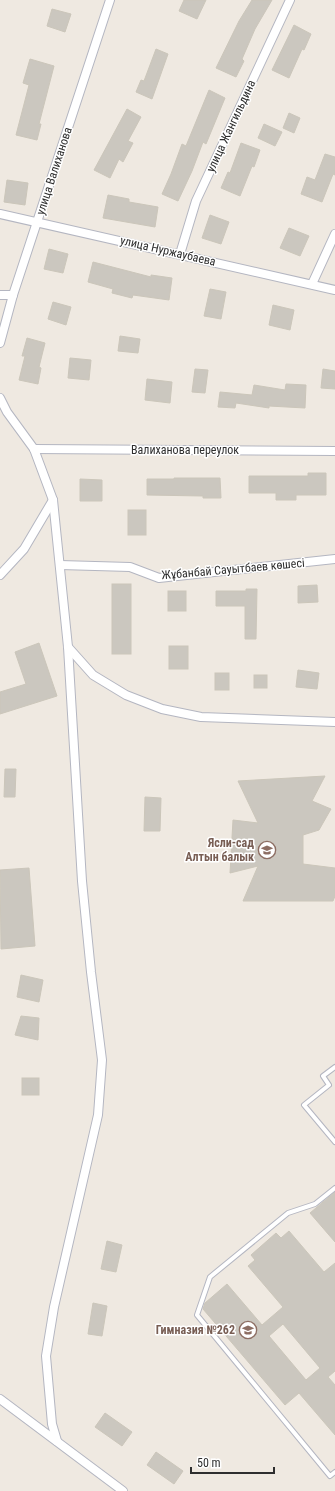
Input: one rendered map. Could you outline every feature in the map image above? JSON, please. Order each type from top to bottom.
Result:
[{"type":"street","name":"улица Валиханова","points":[[0,343],[13,294],[110,0]]},
{"type":"street","name":"улица Жангильдина","points":[[180,254],[196,201],[290,0]]},
{"type":"street","name":"улица Нуржаубаева","points":[[0,214],[335,290]]},
{"type":"street","points":[[312,284],[335,234]]},
{"type":"street","points":[[0,295],[13,294]]},
{"type":"street","points":[[0,398],[6,412],[34,449],[53,500],[68,647],[82,881],[102,1060],[98,1115],[54,1307],[46,1356],[52,1424],[57,1441]]},
{"type":"street","name":"Валиханова переулок","points":[[34,449],[335,451]]},
{"type":"street","points":[[0,575],[24,549],[53,500]]},
{"type":"street","name":"Жұбанбай Сауытбаев көшесі","points":[[60,566],[130,567],[159,578],[335,559]]},
{"type":"street","points":[[68,647],[93,675],[126,695],[162,709],[201,717],[335,722]]},
{"type":"street","points":[[0,1399],[122,1491]]},
{"type":"lane","points":[[335,1067],[323,1076],[329,1085],[304,1105],[335,1142]]},
{"type":"lane","points":[[335,1188],[315,1204],[288,1213],[210,1277],[197,1316],[330,1476],[335,1472]]},
{"type":"building","points":[[184,0],[206,0],[197,19],[179,11]]},
{"type":"building","points":[[252,0],[272,0],[255,29],[242,59],[244,61],[236,77],[216,68],[239,21]]},
{"type":"building","points":[[52,9],[71,14],[65,32],[47,26]]},
{"type":"building","points":[[294,25],[311,34],[304,50],[302,49],[289,78],[272,70]]},
{"type":"building","points":[[156,49],[168,54],[152,99],[136,92],[141,80],[144,81]]},
{"type":"building","points":[[30,59],[54,66],[39,124],[41,124],[37,140],[16,135],[29,85],[23,83]]},
{"type":"building","points":[[209,90],[225,98],[206,144],[203,142],[178,201],[162,194],[182,144],[186,146]]},
{"type":"building","points":[[127,109],[141,117],[128,141],[133,143],[123,162],[119,159],[110,178],[94,170]]},
{"type":"building","points":[[289,113],[300,118],[294,133],[283,128]]},
{"type":"building","points":[[264,124],[282,132],[275,146],[258,138]]},
{"type":"building","points":[[241,143],[260,150],[254,167],[252,166],[240,196],[221,188],[228,172],[230,173]]},
{"type":"building","points":[[325,154],[335,157],[335,175],[333,174],[322,202],[301,194],[307,177],[315,180]]},
{"type":"building","points":[[7,180],[28,183],[25,205],[4,202]]},
{"type":"building","points":[[108,195],[129,199],[129,202],[158,207],[155,227],[103,218]]},
{"type":"building","points":[[210,215],[229,222],[221,244],[202,238]]},
{"type":"building","points":[[289,228],[309,236],[300,256],[280,248]]},
{"type":"building","points":[[49,249],[68,254],[63,273],[44,269]]},
{"type":"building","points":[[93,262],[151,277],[151,275],[172,278],[169,300],[133,295],[132,298],[112,293],[113,289],[88,282]]},
{"type":"building","points":[[210,289],[226,292],[221,319],[204,316]]},
{"type":"building","points":[[53,302],[71,307],[66,325],[48,319]]},
{"type":"building","points":[[273,305],[294,310],[290,330],[269,325]]},
{"type":"building","points":[[120,336],[140,339],[138,353],[118,351]]},
{"type":"building","points":[[27,338],[45,343],[39,367],[41,368],[38,384],[19,380],[25,356],[22,356]]},
{"type":"building","points":[[70,358],[91,360],[89,380],[68,378]]},
{"type":"building","points":[[195,369],[208,370],[205,393],[192,392]]},
{"type":"building","points":[[323,369],[335,371],[335,389],[321,388]]},
{"type":"building","points":[[147,379],[172,382],[170,403],[145,400]]},
{"type":"building","points":[[286,384],[306,385],[305,408],[269,406],[269,408],[236,403],[235,408],[218,407],[220,392],[252,395],[254,385],[285,390]]},
{"type":"building","points":[[308,473],[326,473],[326,495],[296,495],[296,500],[276,500],[276,493],[249,493],[249,476],[308,476]]},
{"type":"building","points":[[220,478],[221,498],[203,498],[203,496],[147,495],[147,479]]},
{"type":"building","points":[[80,479],[102,480],[102,501],[80,501]]},
{"type":"building","points":[[128,510],[146,510],[146,535],[128,535]]},
{"type":"building","points":[[112,584],[131,584],[131,654],[112,654]]},
{"type":"building","points":[[317,585],[318,602],[298,603],[298,586]]},
{"type":"building","points":[[246,589],[257,589],[256,639],[245,639],[245,606],[216,606],[216,591],[246,591]]},
{"type":"building","points":[[168,591],[186,591],[186,611],[168,611]]},
{"type":"building","points":[[39,643],[57,696],[0,714],[0,692],[26,684],[15,652]]},
{"type":"building","points":[[169,646],[188,646],[188,669],[169,669]]},
{"type":"building","points":[[298,670],[319,673],[317,689],[296,687]]},
{"type":"building","points":[[215,673],[229,673],[229,690],[215,690]]},
{"type":"building","points":[[254,675],[267,675],[267,688],[254,688]]},
{"type":"building","points":[[5,769],[16,769],[15,797],[4,797]]},
{"type":"building","name":"Ясли-сад Алтын балык","points":[[325,776],[312,801],[331,809],[319,830],[303,835],[303,864],[335,868],[335,896],[333,901],[243,901],[258,866],[230,873],[233,820],[258,823],[238,781]]},
{"type":"building","points":[[145,797],[161,798],[160,831],[144,831]]},
{"type":"building","points":[[29,868],[35,946],[1,949],[0,870]]},
{"type":"building","points":[[21,975],[43,980],[39,1002],[17,997]]},
{"type":"building","points":[[21,1016],[39,1018],[38,1040],[15,1035]]},
{"type":"building","points":[[22,1078],[39,1078],[39,1095],[22,1095]]},
{"type":"building","points":[[335,1192],[335,1242],[310,1213]]},
{"type":"building","name":"Гимназия №262","points":[[289,1231],[324,1272],[335,1263],[335,1371],[328,1377],[335,1385],[335,1435],[299,1393],[285,1405],[203,1309],[205,1303],[227,1284],[262,1325],[283,1307],[248,1266],[255,1260],[251,1255],[276,1233],[281,1238]],"holes":[[[283,1324],[320,1368],[306,1380],[269,1336]]]},
{"type":"building","points":[[107,1241],[122,1245],[116,1272],[101,1269]]},
{"type":"building","points":[[93,1303],[107,1306],[102,1336],[88,1334]]},
{"type":"building","points":[[105,1413],[132,1432],[122,1446],[95,1427]]},
{"type":"building","points":[[156,1452],[183,1471],[174,1484],[147,1465]]},
{"type":"place","name":"Ясли-сад Алтын балык","points":[[267,850]]},
{"type":"place","name":"Гимназия №262","points":[[248,1330]]}]
